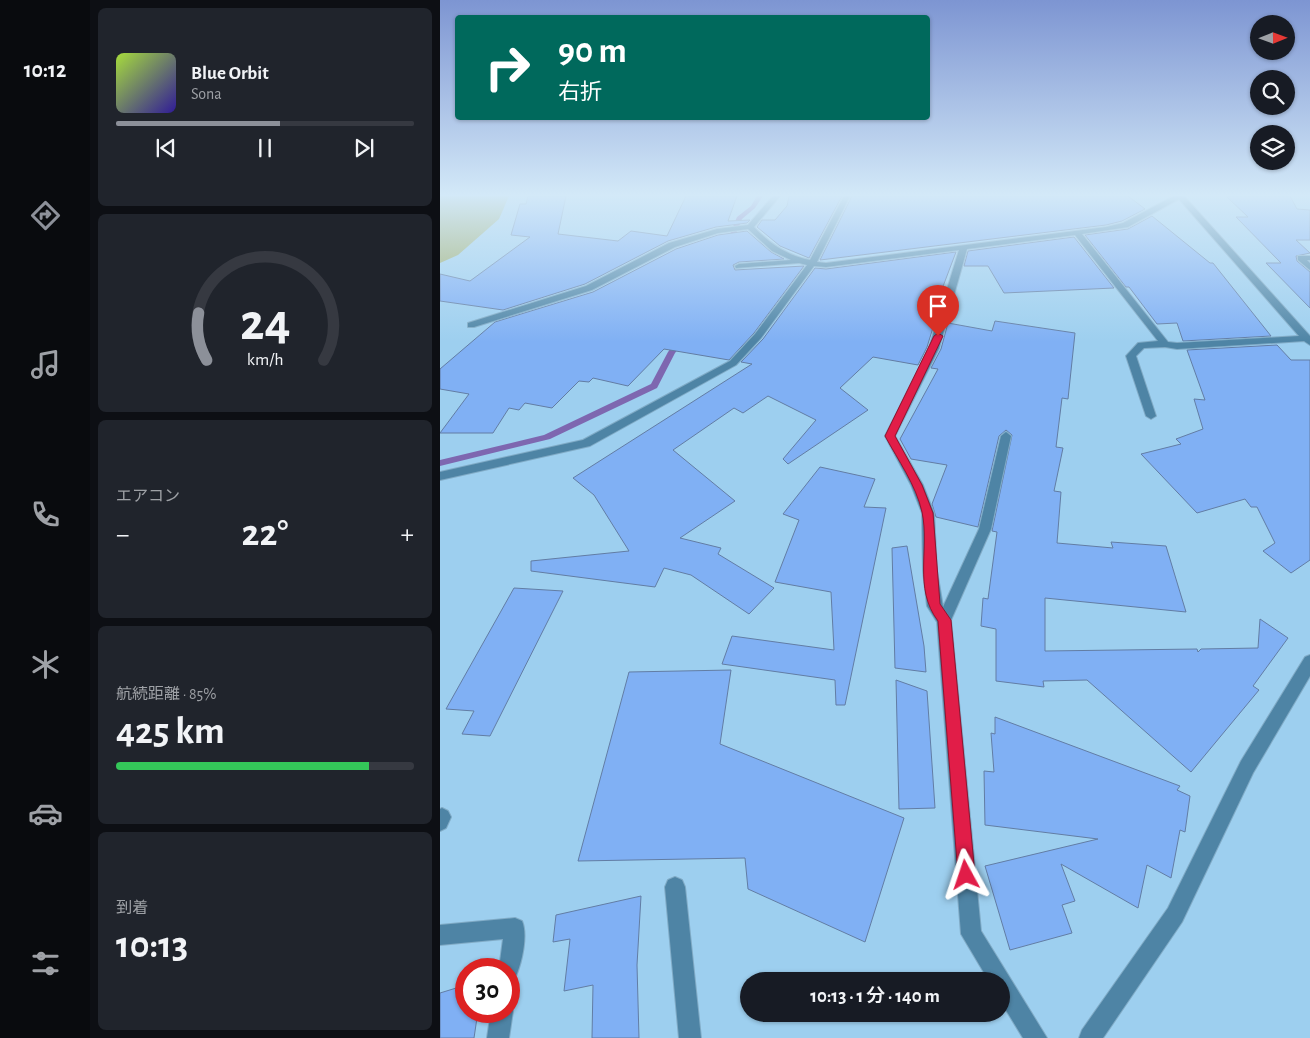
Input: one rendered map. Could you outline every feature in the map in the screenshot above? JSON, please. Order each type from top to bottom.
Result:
[{"type":"street","points":[[471,325],[589,288],[676,244]]},
{"type":"street","points":[[769,244],[796,262]]},
{"type":"street","points":[[440,476],[586,443],[733,363],[758,336],[812,264],[822,244]]},
{"type":"street","points":[[739,266],[796,262],[826,265],[983,244]]},
{"type":"street","points":[[1087,244],[1164,344]]},
{"type":"street","points":[[1222,244],[1308,340]]},
{"type":"street","points":[[944,620],[934,606],[930,571],[928,513],[917,485],[890,436],[934,348],[964,247]]},
{"type":"street","points":[[1310,258],[1301,258],[1310,268]]},
{"type":"street","points":[[1151,416],[1131,356],[1141,346],[1308,340]]},
{"type":"street","points":[[995,972],[971,934],[944,620],[985,529],[1006,436]]},
{"type":"street","points":[[1090,1038],[1175,915],[1247,767],[1310,662]]},
{"type":"street","points":[[675,887],[690,1038]]},
{"type":"street","points":[[440,935],[515,928],[511,958]]},
{"type":"street","points":[[1010,996],[1036,1038]]},
{"type":"street","points":[[498,1038],[500,1023]]},
{"type":"green space","points":[[440,244],[470,244],[458,255],[440,263]]},
{"type":"building","points":[[520,244],[661,244],[585,284],[503,310],[440,301],[440,274],[470,281]]},
{"type":"building","points":[[690,244],[762,244],[784,259],[739,262],[733,265],[735,270],[804,266],[754,333],[729,360],[664,349],[628,386],[593,378],[589,382],[579,381],[552,408],[525,403],[519,410],[509,408],[493,433],[440,433],[469,394],[440,389],[440,369],[495,322],[593,292],[676,249]]},
{"type":"building","points":[[778,244],[816,244],[809,258]]},
{"type":"building","points":[[828,244],[947,244],[820,260]]},
{"type":"building","points":[[1018,244],[1080,244],[1114,288],[1004,293],[988,266],[964,266],[968,251]]},
{"type":"building","points":[[1092,244],[1187,244],[1210,263],[1213,263],[1271,336],[1183,341],[1177,323],[1157,324],[1129,287],[1126,287]]},
{"type":"building","points":[[1263,244],[1301,244],[1310,253],[1296,256],[1297,261],[1310,272],[1310,308],[1266,263],[1281,263]]},
{"type":"building","points":[[956,252],[939,297],[930,298],[929,311],[934,311],[931,320],[935,321],[927,347],[918,365],[873,357],[840,388],[868,410],[788,464],[783,459],[816,420],[768,396],[743,413],[734,408],[673,450],[735,501],[680,538],[721,548],[718,554],[774,588],[749,614],[691,575],[664,568],[655,587],[531,571],[531,561],[629,551],[594,495],[573,478],[752,364],[741,362],[763,339],[815,268],[826,269]]},
{"type":"building","points":[[995,321],[1075,333],[1068,399],[1062,398],[1056,447],[1063,448],[1054,491],[1061,492],[1057,543],[1113,548],[1111,542],[1166,546],[1186,612],[1045,598],[1045,651],[1197,649],[1198,652],[1201,649],[1258,648],[1260,619],[1288,638],[1253,686],[1259,690],[1191,772],[1087,680],[1043,681],[1044,687],[996,681],[996,629],[981,626],[983,598],[988,599],[997,532],[992,531],[1012,435],[1006,430],[999,436],[978,527],[936,517],[932,504],[947,465],[911,459],[900,439],[938,369],[931,368],[941,349],[948,323],[992,331]]},
{"type":"building","points":[[1277,345],[1291,360],[1310,360],[1310,560],[1291,573],[1263,551],[1275,543],[1257,507],[1251,507],[1245,499],[1197,513],[1141,454],[1181,444],[1176,439],[1203,429],[1194,399],[1205,400],[1187,350]]},
{"type":"building","points":[[820,467],[875,479],[864,507],[886,508],[845,705],[836,705],[835,680],[722,664],[732,636],[834,650],[831,592],[775,582],[799,520],[783,514]]},
{"type":"building","points":[[907,546],[924,646],[926,672],[895,668],[892,548]]},
{"type":"building","points":[[514,588],[563,591],[490,736],[462,734],[474,711],[446,709]]},
{"type":"building","points":[[731,670],[720,744],[904,818],[865,942],[748,889],[745,858],[578,861],[629,672]]},
{"type":"building","points":[[896,680],[927,691],[935,808],[899,809]]},
{"type":"building","points":[[995,717],[1180,786],[1177,790],[1190,796],[1185,832],[1180,830],[1171,878],[1147,865],[1138,908],[1061,864],[1075,901],[1062,905],[1072,933],[1010,950],[985,866],[1098,839],[985,825],[984,771],[994,772],[991,733],[995,734]]},
{"type":"building","points":[[641,896],[637,965],[639,1038],[592,1038],[593,985],[564,991],[570,939],[553,942],[556,915]]},
{"type":"building","points":[[455,988],[455,1023],[476,1023],[474,1038],[440,1038],[440,993]]},
{"type":"waterway","points":[[440,463],[547,437],[654,386],[672,352],[681,341]]},
{"type":"route","points":[[938,336],[934,348],[890,436],[899,456],[917,485],[928,513],[930,571],[934,606],[944,620],[966,875]]}]
